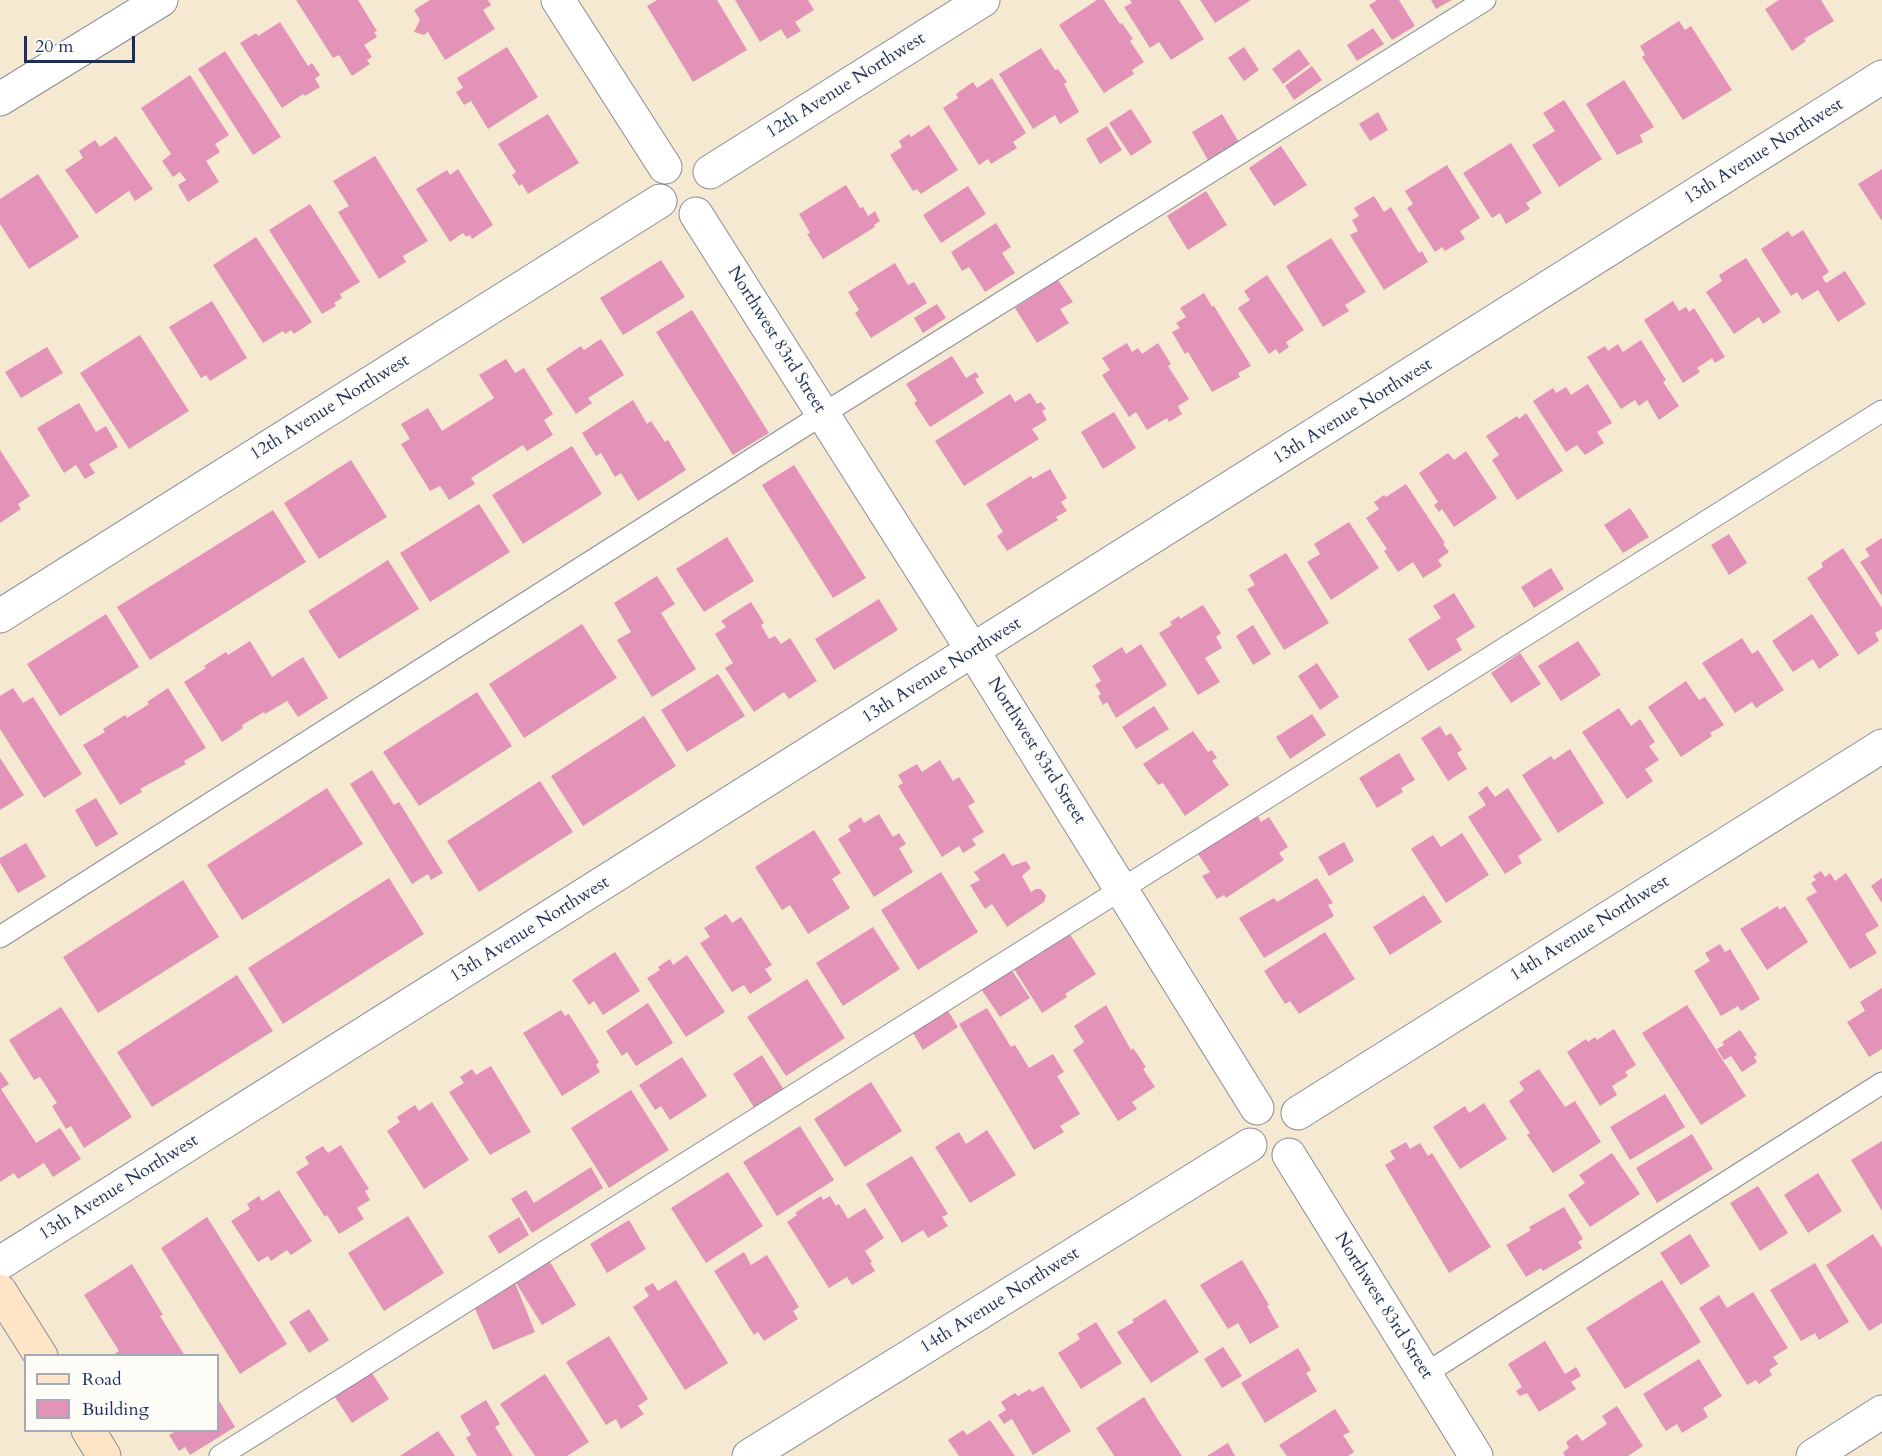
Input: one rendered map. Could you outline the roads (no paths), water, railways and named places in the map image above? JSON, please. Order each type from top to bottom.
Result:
[{"type":"main road","points":[[0,1291],[39,1354]]},
{"type":"main road","points":[[89,1432],[104,1456]]},
{"type":"street","points":[[0,99],[162,0]]},
{"type":"street","points":[[558,0],[665,167]]},
{"type":"street","name":"12th Avenue Northwest","points":[[710,172],[983,0]]},
{"type":"street","name":"13th Avenue Northwest","points":[[0,1263],[1882,77]]},
{"type":"street","points":[[677,159],[695,160],[710,172],[714,182],[714,191],[705,208],[696,214],[677,215],[669,211],[660,201],[656,187],[658,178],[665,167],[677,159]]},
{"type":"street","name":"12th Avenue Northwest","points":[[0,616],[660,201]]},
{"type":"street","name":"Northwest 83rd Street","points":[[696,214],[973,651],[1257,1108]]},
{"type":"street","name":"14th Avenue Northwest","points":[[1298,1113],[1882,746]]},
{"type":"street","points":[[1278,1101],[1286,1103],[1298,1113],[1302,1120],[1303,1136],[1296,1151],[1282,1159],[1268,1158],[1260,1156],[1250,1145],[1245,1130],[1251,1114],[1263,1104],[1278,1101]]},
{"type":"street","name":"14th Avenue Northwest","points":[[749,1456],[1250,1145]]},
{"type":"street","name":"Northwest 83rd Street","points":[[1289,1155],[1476,1456]]},
{"type":"street","points":[[1813,1456],[1882,1412]]},
{"type":"lane","points":[[0,936],[823,414],[1485,0]]},
{"type":"lane","points":[[220,1456],[1882,411]]},
{"type":"lane","points":[[1425,1374],[1882,1083]]}]
